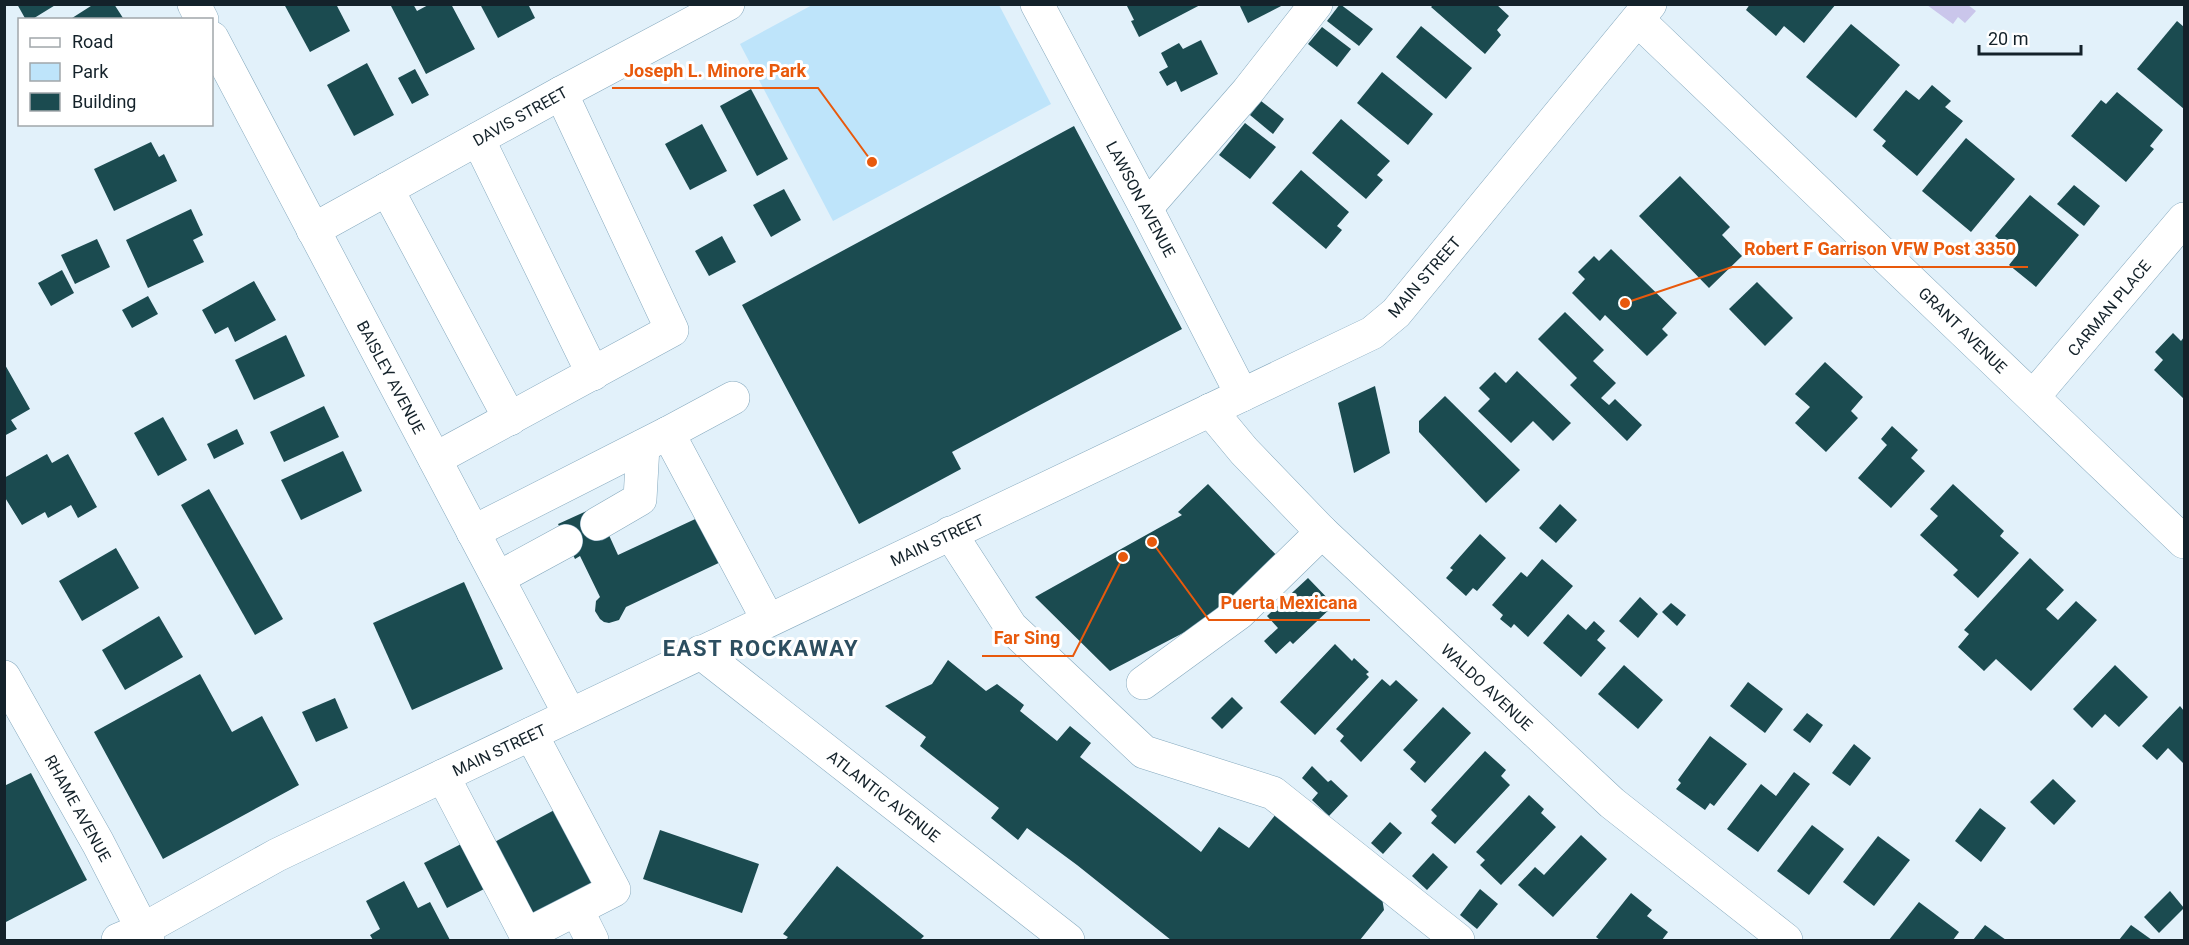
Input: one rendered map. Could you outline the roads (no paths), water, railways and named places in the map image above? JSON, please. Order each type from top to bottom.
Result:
[{"type":"street","points":[[194,4],[200,18]]},
{"type":"street","name":"DAVIS STREET","points":[[313,230],[728,4]]},
{"type":"street","name":"LAWSON AVENUE","points":[[1037,4],[1146,208],[1242,395]]},
{"type":"street","points":[[1146,208],[1248,91],[1316,4]]},
{"type":"street","name":"MAIN STREET","points":[[134,938],[277,855],[1372,333],[1396,313],[1644,12]]},
{"type":"street","name":"GRANT AVENUE","points":[[1644,12],[2033,397],[2184,542]]},
{"type":"street","name":"BAISLEY AVENUE","points":[[213,40],[570,715]]},
{"type":"street","points":[[435,459],[672,330],[561,93]]},
{"type":"street","points":[[478,139],[593,374]]},
{"type":"street","points":[[387,189],[510,419]]},
{"type":"street","name":"CARMAN PLACE","points":[[2033,397],[2184,219]]},
{"type":"street","points":[[473,532],[656,440],[733,398]]},
{"type":"street","name":"WALDO AVENUE","points":[[1210,410],[1244,451],[1322,532],[1612,803],[1786,940]]},
{"type":"street","points":[[597,524],[640,499],[656,440]]},
{"type":"street","points":[[656,440],[768,620]]},
{"type":"street","points":[[1143,683],[1239,613],[1322,532]]},
{"type":"street","points":[[950,533],[1011,627],[1144,752],[1273,793],[1458,940]]},
{"type":"street","points":[[498,578],[566,541]]},
{"type":"street","name":"ATLANTIC AVENUE","points":[[700,652],[1068,940]]},
{"type":"street","name":"RHAME AVENUE","points":[[4,677],[98,843],[134,938]]},
{"type":"street","points":[[443,776],[526,935],[614,890],[531,734]]},
{"type":"street","points":[[576,909],[592,940]]},
{"type":"place","name":"Joseph L. Minore Park","points":[[872,162]]},
{"type":"place","name":"Robert F Garrison VFW Post 3350","points":[[1625,303]]},
{"type":"place","name":"Puerta Mexicana","points":[[1152,542]]},
{"type":"place","name":"Far Sing","points":[[1123,557]]},
{"type":"district","name":"EAST ROCKAWAY","points":[[761,648]]}]
